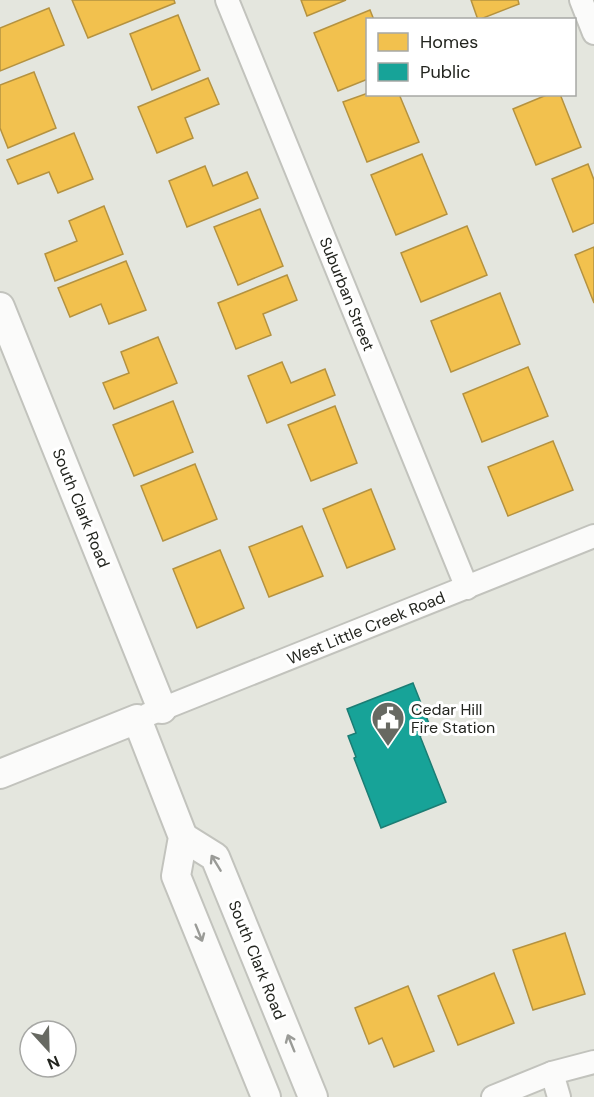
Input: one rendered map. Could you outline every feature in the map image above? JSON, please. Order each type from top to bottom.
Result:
[{"type":"street","name":"Suburban Street","points":[[227,0],[467,588]]},
{"type":"street","points":[[581,0],[594,33]]},
{"type":"street","name":"South Clark Road","points":[[0,307],[149,714],[183,837],[215,858],[313,1097]]},
{"type":"street","name":"West Little Creek Road","points":[[149,714],[594,537]]},
{"type":"street","points":[[0,774],[149,714]]},
{"type":"street","points":[[183,837],[176,876],[266,1097]]},
{"type":"street","points":[[493,1097],[552,1074],[594,1062]]},
{"type":"street","points":[[552,1074],[559,1097]]},
{"type":"building: Homes","points":[[72,0],[174,0],[175,3],[88,38]]},
{"type":"building: Homes","points":[[301,0],[346,0],[307,16]]},
{"type":"building: Homes","points":[[471,0],[518,0],[519,4],[483,18],[477,18]]},
{"type":"building: Homes","points":[[49,8],[64,45],[0,71],[0,28]]},
{"type":"building: Homes","points":[[370,10],[373,18],[366,18],[366,80],[338,91],[314,33]]},
{"type":"building: Homes","points":[[178,15],[200,70],[152,90],[130,34]]},
{"type":"building: Homes","points":[[34,72],[56,128],[8,148],[0,128],[0,85]]},
{"type":"building: Homes","points":[[208,78],[219,104],[185,118],[193,138],[157,153],[138,107]]},
{"type":"building: Homes","points":[[366,94],[366,96],[400,96],[419,142],[367,162],[343,102]]},
{"type":"building: Homes","points":[[544,96],[561,96],[581,147],[536,165],[513,109]]},
{"type":"building: Homes","points":[[74,133],[93,179],[58,193],[49,172],[18,184],[7,160]]},
{"type":"building: Homes","points":[[422,154],[447,214],[396,235],[371,175]]},
{"type":"building: Homes","points":[[588,164],[594,180],[594,223],[573,232],[552,179]]},
{"type":"building: Homes","points":[[205,166],[213,186],[247,172],[258,198],[187,227],[169,181]]},
{"type":"building: Homes","points":[[104,206],[123,254],[55,281],[45,254],[77,241],[69,221]]},
{"type":"building: Homes","points":[[260,209],[283,266],[238,285],[214,227]]},
{"type":"building: Homes","points":[[467,226],[487,275],[421,302],[401,253]]},
{"type":"building: Homes","points":[[594,247],[594,303],[575,255]]},
{"type":"building: Homes","points":[[126,261],[146,310],[109,324],[101,304],[70,317],[58,288]]},
{"type":"building: Homes","points":[[287,275],[297,300],[263,314],[271,335],[236,349],[218,303]]},
{"type":"building: Homes","points":[[500,293],[520,344],[451,372],[431,321]]},
{"type":"building: Homes","points":[[158,337],[177,383],[114,409],[103,383],[129,373],[121,352]]},
{"type":"building: Homes","points":[[282,362],[291,383],[325,369],[335,395],[267,423],[248,376]]},
{"type":"building: Homes","points":[[528,367],[548,416],[482,442],[463,394]]},
{"type":"building: Homes","points":[[173,401],[193,452],[134,476],[113,425]]},
{"type":"building: Homes","points":[[335,406],[357,463],[311,481],[288,425]]},
{"type":"building: Homes","points":[[553,441],[573,490],[508,516],[488,467]]},
{"type":"building: Homes","points":[[195,464],[217,519],[163,541],[141,486]]},
{"type":"building: Homes","points":[[371,489],[395,549],[347,568],[323,509]]},
{"type":"building: Homes","points":[[302,526],[323,576],[269,597],[249,547]]},
{"type":"building: Homes","points":[[220,550],[244,608],[197,628],[173,569]]},
{"type":"building: Homes","points":[[565,933],[585,994],[533,1010],[513,950]]},
{"type":"building: Homes","points":[[494,973],[514,1023],[458,1045],[438,996]]},
{"type":"building: Homes","points":[[408,986],[434,1051],[394,1067],[382,1038],[369,1044],[355,1008]]},
{"type":"building: Public","name":"Cedar Hill Fire Station","points":[[413,683],[432,731],[420,736],[446,802],[381,828],[354,758],[356,757],[348,736],[356,733],[347,709]]},
{"type":"place","name":"Cedar Hill Fire Station","points":[[388,747]]}]
